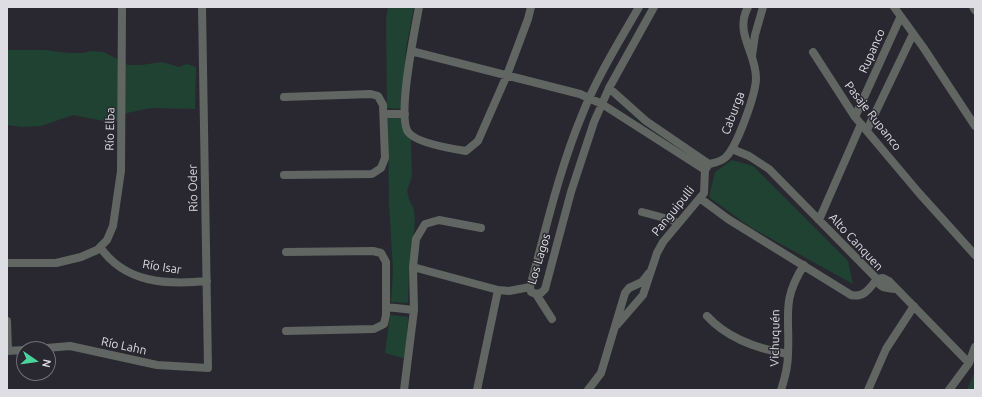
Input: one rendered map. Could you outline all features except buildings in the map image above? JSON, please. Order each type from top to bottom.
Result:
[{"type":"street","name":"Río Elba","points":[[100,247],[107,240],[113,226],[121,171],[122,7]]},
{"type":"street","name":"Río Oder","points":[[202,7],[208,368]]},
{"type":"street","points":[[419,7],[407,72],[405,124],[408,132],[416,138],[456,150],[466,151],[478,141],[507,75],[531,7]]},
{"type":"street","name":"Los Lagos","points":[[639,7],[582,114],[556,189],[533,275],[530,287],[532,292],[536,294],[541,293],[545,288],[571,192],[602,104],[609,88],[654,7]]},
{"type":"street","name":"Caburga","points":[[707,167],[725,158],[732,148],[740,133],[754,94],[756,78],[752,57],[743,34],[742,23],[748,7]]},
{"type":"street","name":"Caburga","points":[[752,57],[755,35],[763,7]]},
{"type":"street","points":[[894,7],[900,18],[913,34],[975,126]]},
{"type":"street","name":"Rupanco","points":[[855,117],[900,18]]},
{"type":"street","points":[[819,220],[864,127],[913,34]]},
{"type":"street","points":[[411,51],[567,90],[590,98],[602,104],[641,130],[707,167]]},
{"type":"street","name":"Pasaje Rupanco","points":[[813,52],[855,117],[919,193],[975,255]]},
{"type":"street","points":[[609,88],[646,121],[707,167]]},
{"type":"street","points":[[284,97],[374,95],[382,100],[384,114],[384,162],[379,171],[369,174],[284,175]]},
{"type":"street","points":[[384,114],[405,114]]},
{"type":"street","points":[[641,130],[646,121]]},
{"type":"street","name":"Alto Canquen","points":[[701,199],[728,219],[804,265],[850,296],[864,294],[877,279],[769,169],[749,156],[732,148]]},
{"type":"street","name":"Panguipulli","points":[[617,325],[648,286],[650,272],[657,252],[678,224],[701,199],[706,187],[707,167]]},
{"type":"street","points":[[642,212],[672,220],[678,224]]},
{"type":"street","points":[[404,390],[414,310],[413,267],[416,239],[425,224],[438,220],[481,228]]},
{"type":"street","points":[[7,263],[56,263],[81,257],[100,247]]},
{"type":"street","name":"Río Isar","points":[[100,247],[115,266],[143,279],[179,284],[207,281]]},
{"type":"street","points":[[286,252],[373,251],[381,253],[386,262],[385,321],[377,329],[286,331]]},
{"type":"street","name":"Vichuquén","points":[[781,390],[788,354],[788,302],[792,284],[804,265]]},
{"type":"street","points":[[413,267],[498,290],[509,291],[530,287]]},
{"type":"street","name":"Panguipulli","points":[[588,390],[601,373],[617,325],[625,293],[629,288],[642,282],[650,272]]},
{"type":"street","points":[[533,275],[538,280],[548,278]]},
{"type":"street","points":[[877,279],[886,279],[969,363]]},
{"type":"street","points":[[476,390],[498,290]]},
{"type":"street","points":[[536,294],[552,319]]},
{"type":"street","points":[[868,390],[886,350],[914,306]]},
{"type":"street","points":[[386,307],[414,310]]},
{"type":"street","points":[[708,316],[714,324],[740,340],[770,351],[788,354]]},
{"type":"street","points":[[7,321],[8,351]]},
{"type":"street","name":"Río Lahn","points":[[56,347],[70,346],[157,365],[208,368]]},
{"type":"street","points":[[949,390],[969,363],[975,347]]},
{"type":"green space","points":[[388,7],[414,7],[406,48],[403,109],[387,108],[386,19]]},
{"type":"green space","points":[[7,50],[44,50],[69,53],[91,51],[104,52],[128,65],[162,62],[179,67],[187,64],[196,67],[195,109],[151,108],[127,113],[114,123],[73,115],[41,126],[22,127],[7,125]]},
{"type":"green space","points":[[388,117],[401,117],[411,140],[412,176],[407,191],[414,210],[415,223],[409,272],[408,303],[391,302],[393,271],[389,204]]},
{"type":"green space","points":[[732,160],[753,166],[848,261],[853,284],[750,227],[709,197],[715,172]]},
{"type":"green space","points":[[390,315],[408,317],[406,359],[385,353]]},
{"type":"green space","points":[[975,371],[975,390],[967,390]]},
{"type":"shaded area","points":[[869,57],[873,59],[867,70],[863,68]]}]
